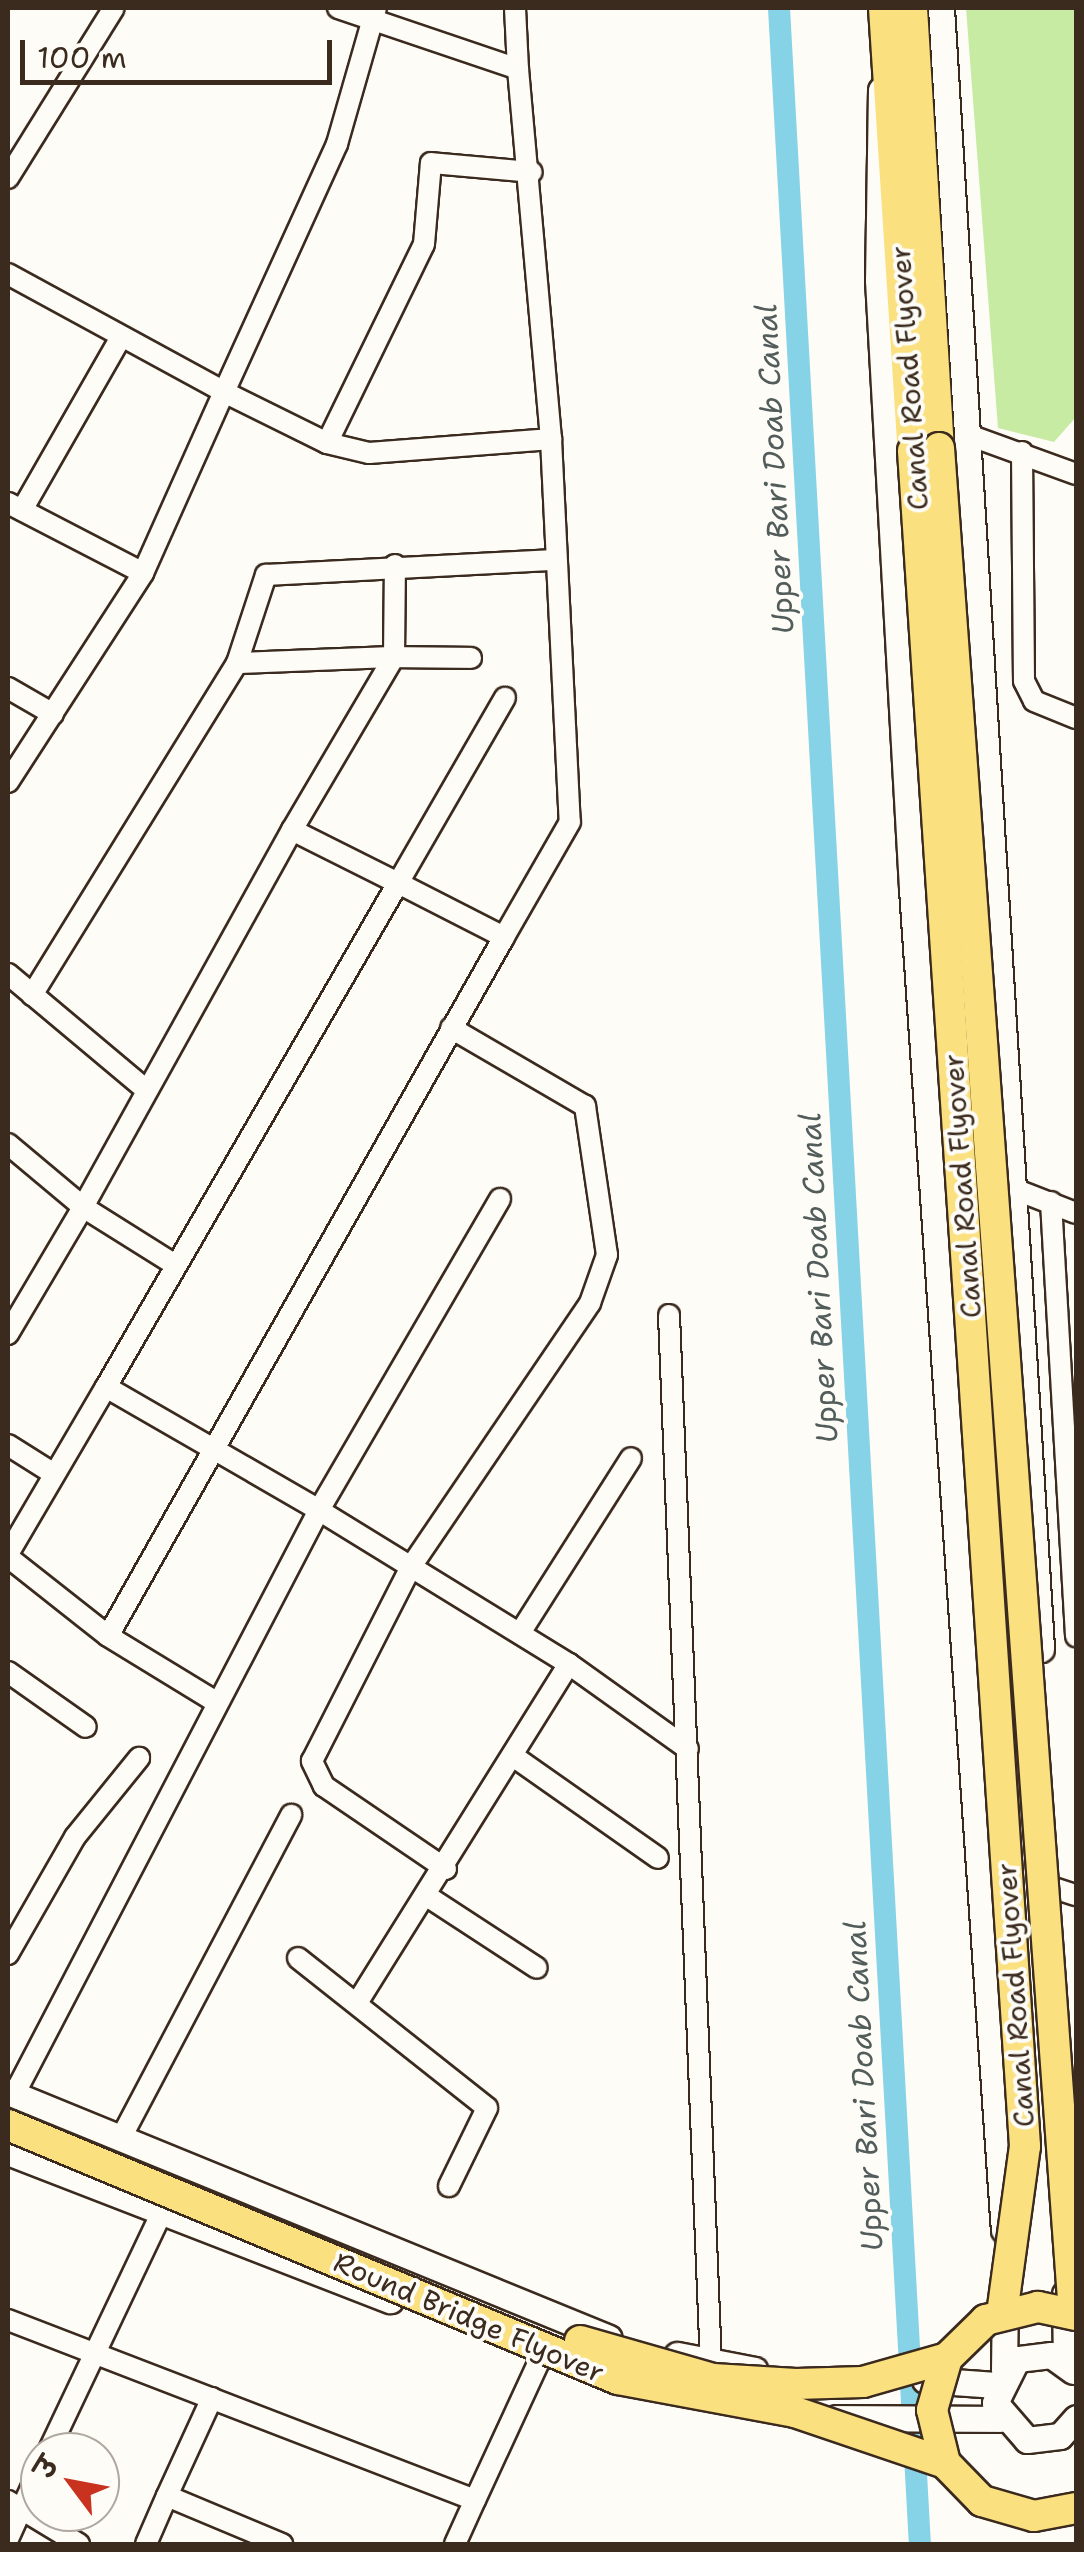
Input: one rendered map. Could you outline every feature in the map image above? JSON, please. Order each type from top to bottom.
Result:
[{"type":"main road","points":[[884,8],[901,60]]},
{"type":"main road","points":[[901,60],[912,8]]},
{"type":"main road","name":"Canal Road Flyover","points":[[901,60],[940,444],[1075,2315]]},
{"type":"main road","name":"Canal Road Flyover","points":[[940,444],[1025,2146],[1002,2313]]},
{"type":"main road","name":"Round Bridge Flyover","points":[[9,2105],[612,2354],[713,2379],[796,2384],[863,2382],[947,2358],[1002,2313]]},
{"type":"main road","name":"Round Bridge Flyover","points":[[9,2105],[618,2378],[803,2415],[944,2462],[998,2510],[1034,2516],[1076,2508]]},
{"type":"main road","points":[[1002,2313],[1075,2315]]},
{"type":"main road","points":[[944,2462],[932,2410],[947,2358]]},
{"type":"street","points":[[8,178],[114,8]]},
{"type":"street","points":[[338,8],[375,14],[518,69]]},
{"type":"street","points":[[108,1636],[570,822],[550,560],[552,440],[515,8]]},
{"type":"street","points":[[500,1199],[318,1510],[9,2105],[123,2134],[594,2334],[751,2370],[991,2380],[1034,2354],[1071,2369],[1066,1892],[1014,1189],[940,444],[948,132],[941,8]]},
{"type":"street","points":[[8,782],[143,574],[327,170],[375,14]]},
{"type":"street","points":[[901,60],[948,132]]},
{"type":"street","points":[[901,60],[876,116],[878,280],[913,908],[986,1865],[991,2380],[1000,2419]]},
{"type":"street","points":[[327,443],[424,244],[431,163],[532,172]]},
{"type":"street","points":[[8,274],[120,337],[327,443],[399,456],[552,440]]},
{"type":"street","points":[[120,337],[15,507],[143,574]]},
{"type":"street","points":[[940,444],[1022,452],[1076,474]]},
{"type":"street","points":[[1022,452],[1024,681],[1034,701],[1076,718]]},
{"type":"street","points":[[32,995],[237,662],[272,570],[550,560]]},
{"type":"street","points":[[8,1334],[292,830],[394,658],[395,565]]},
{"type":"street","points":[[237,662],[471,658]]},
{"type":"street","points":[[8,688],[53,714]]},
{"type":"street","points":[[216,1702],[108,1636],[8,1555],[505,698]]},
{"type":"street","points":[[292,830],[504,937]]},
{"type":"street","points":[[8,974],[146,1090]]},
{"type":"street","points":[[446,1869],[310,1770],[412,1565],[590,1303],[608,1255],[586,1106],[451,1028]]},
{"type":"street","points":[[8,1144],[82,1207],[174,1264]]},
{"type":"street","points":[[1014,1189],[1076,1214]]},
{"type":"street","points":[[1050,1202],[1071,1458],[1076,1636]]},
{"type":"street","points":[[8,1292],[25,1306]]},
{"type":"street","points":[[669,1315],[710,2362]]},
{"type":"street","points":[[106,1387],[412,1565],[568,1664],[688,1749]]},
{"type":"street","points":[[8,1445],[54,1474]]},
{"type":"street","points":[[520,1633],[631,1458]]},
{"type":"street","points":[[357,2003],[446,1869],[568,1664]]},
{"type":"street","points":[[8,1672],[86,1727]]},
{"type":"street","points":[[514,1756],[658,1858]]},
{"type":"street","points":[[8,1954],[74,1837],[139,1758]]},
{"type":"street","points":[[123,2134],[291,1815]]},
{"type":"street","points":[[427,1896],[537,1968]]},
{"type":"street","points":[[298,1958],[487,2108],[450,2186]]},
{"type":"street","points":[[8,2152],[642,2393],[803,2415],[1000,2419],[1044,2441],[1076,2418]]},
{"type":"street","points":[[58,2432],[162,2212]]},
{"type":"street","points":[[8,2320],[476,2500]]},
{"type":"street","points":[[455,2544],[542,2356]]},
{"type":"street","points":[[746,2410],[751,2370]]},
{"type":"street","points":[[146,2544],[212,2398]]},
{"type":"street","points":[[166,2496],[282,2544]]},
{"type":"street","points":[[8,2539],[14,2505],[79,2544]]},
{"type":"green space","points":[[966,8],[1076,8],[1076,417],[1054,442],[998,428]]},
{"type":"waterway","name":"Upper Bari Doab Canal","points":[[779,8],[920,2544]]}]
